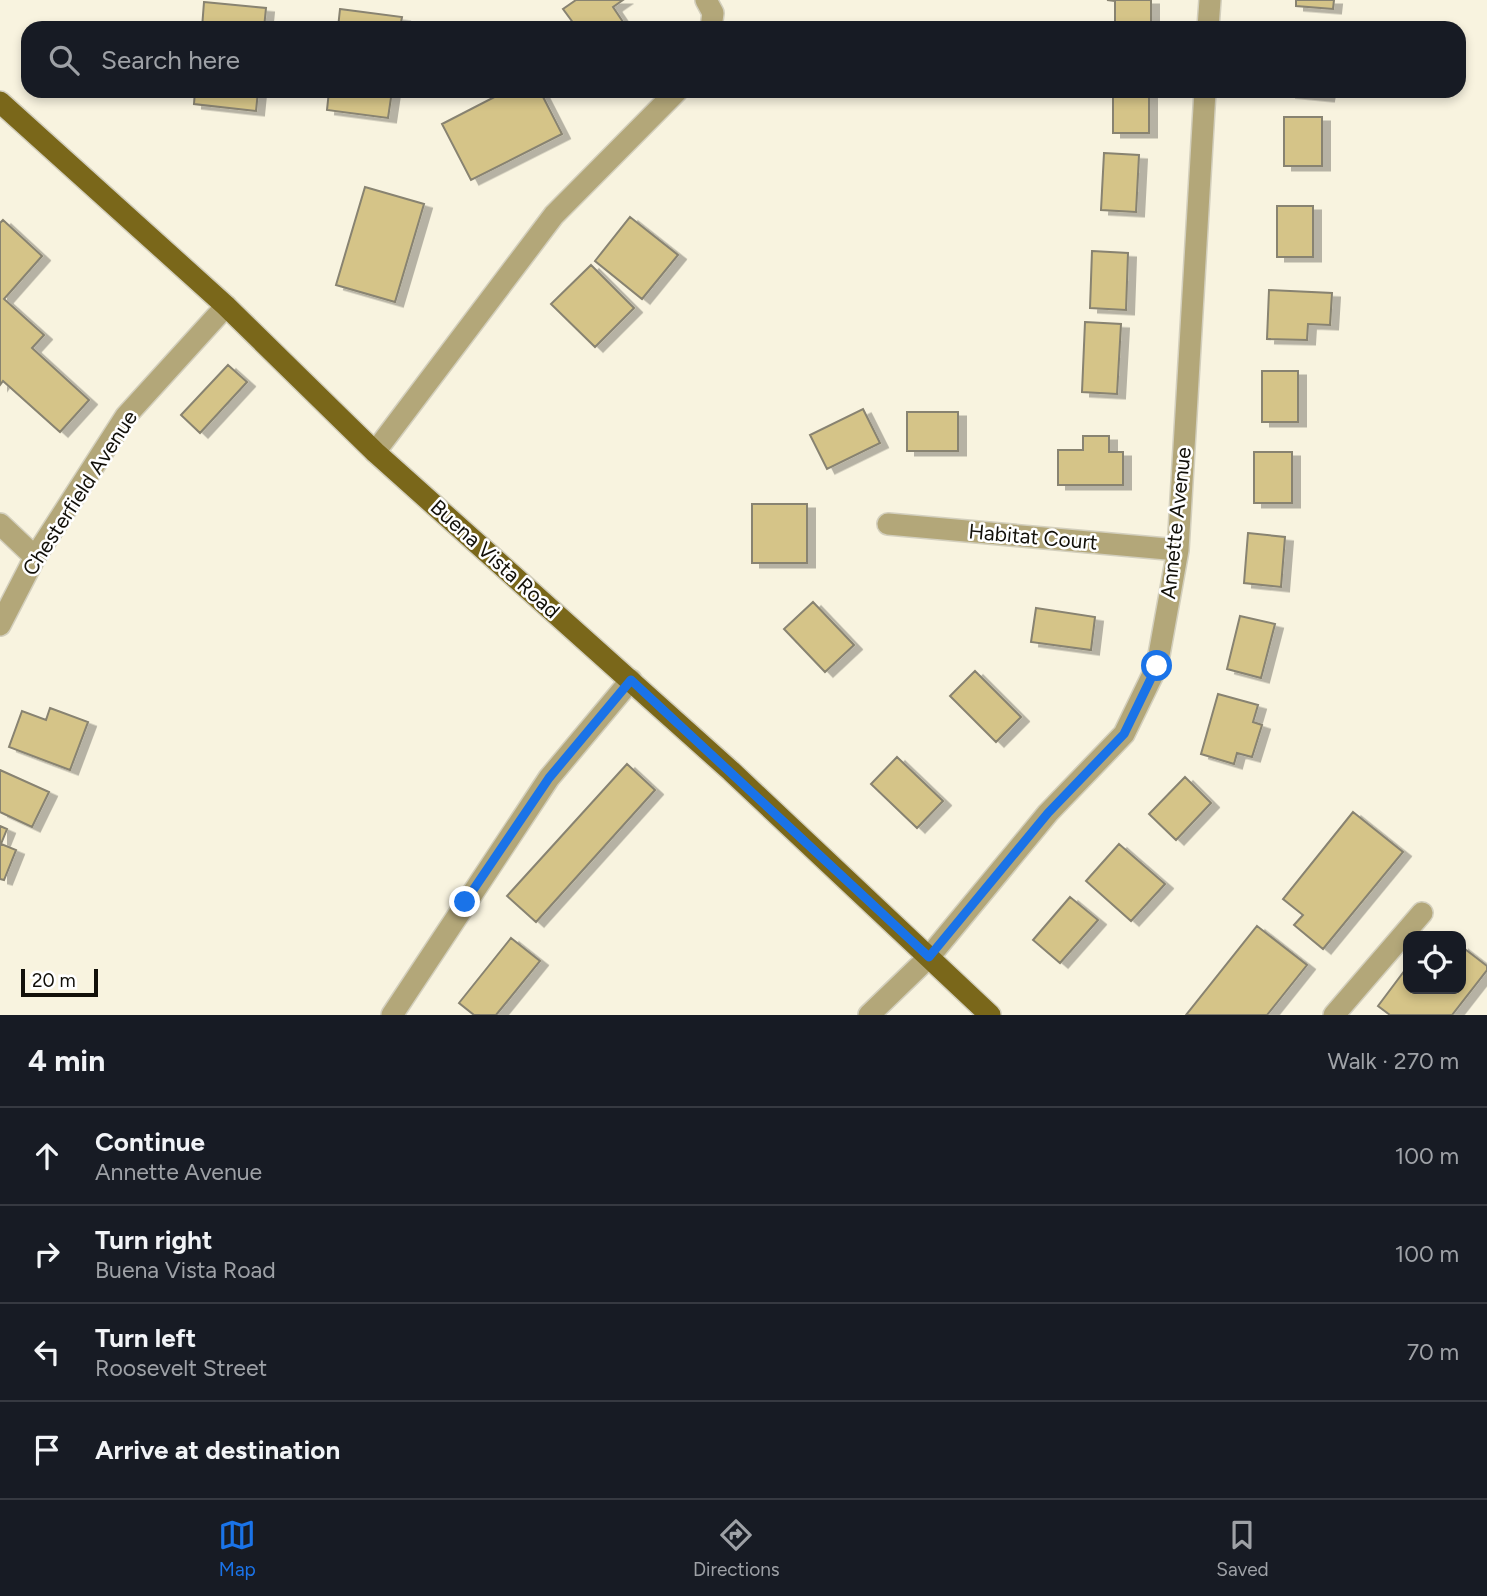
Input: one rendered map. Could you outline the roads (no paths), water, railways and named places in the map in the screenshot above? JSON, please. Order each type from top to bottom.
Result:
[{"type":"main road","name":"Buena Vista Road","points":[[0,102],[226,306],[375,452],[631,680],[990,1015]]},
{"type":"street","points":[[706,0],[713,13],[712,21]]},
{"type":"street","points":[[1208,21],[1210,0]]},
{"type":"street","points":[[375,452],[554,215],[670,98]]},
{"type":"street","name":"Annette Avenue","points":[[869,1015],[929,957],[1048,813],[1124,734],[1157,666],[1178,550],[1205,98]]},
{"type":"street","name":"Chesterfield Avenue","points":[[0,625],[35,557],[126,416],[226,306]]},
{"type":"street","points":[[0,524],[35,557]]},
{"type":"street","name":"Habitat Court","points":[[888,524],[1178,550]]},
{"type":"street","points":[[393,1015],[549,778],[631,680]]},
{"type":"street","points":[[1334,1015],[1422,912]]}]
